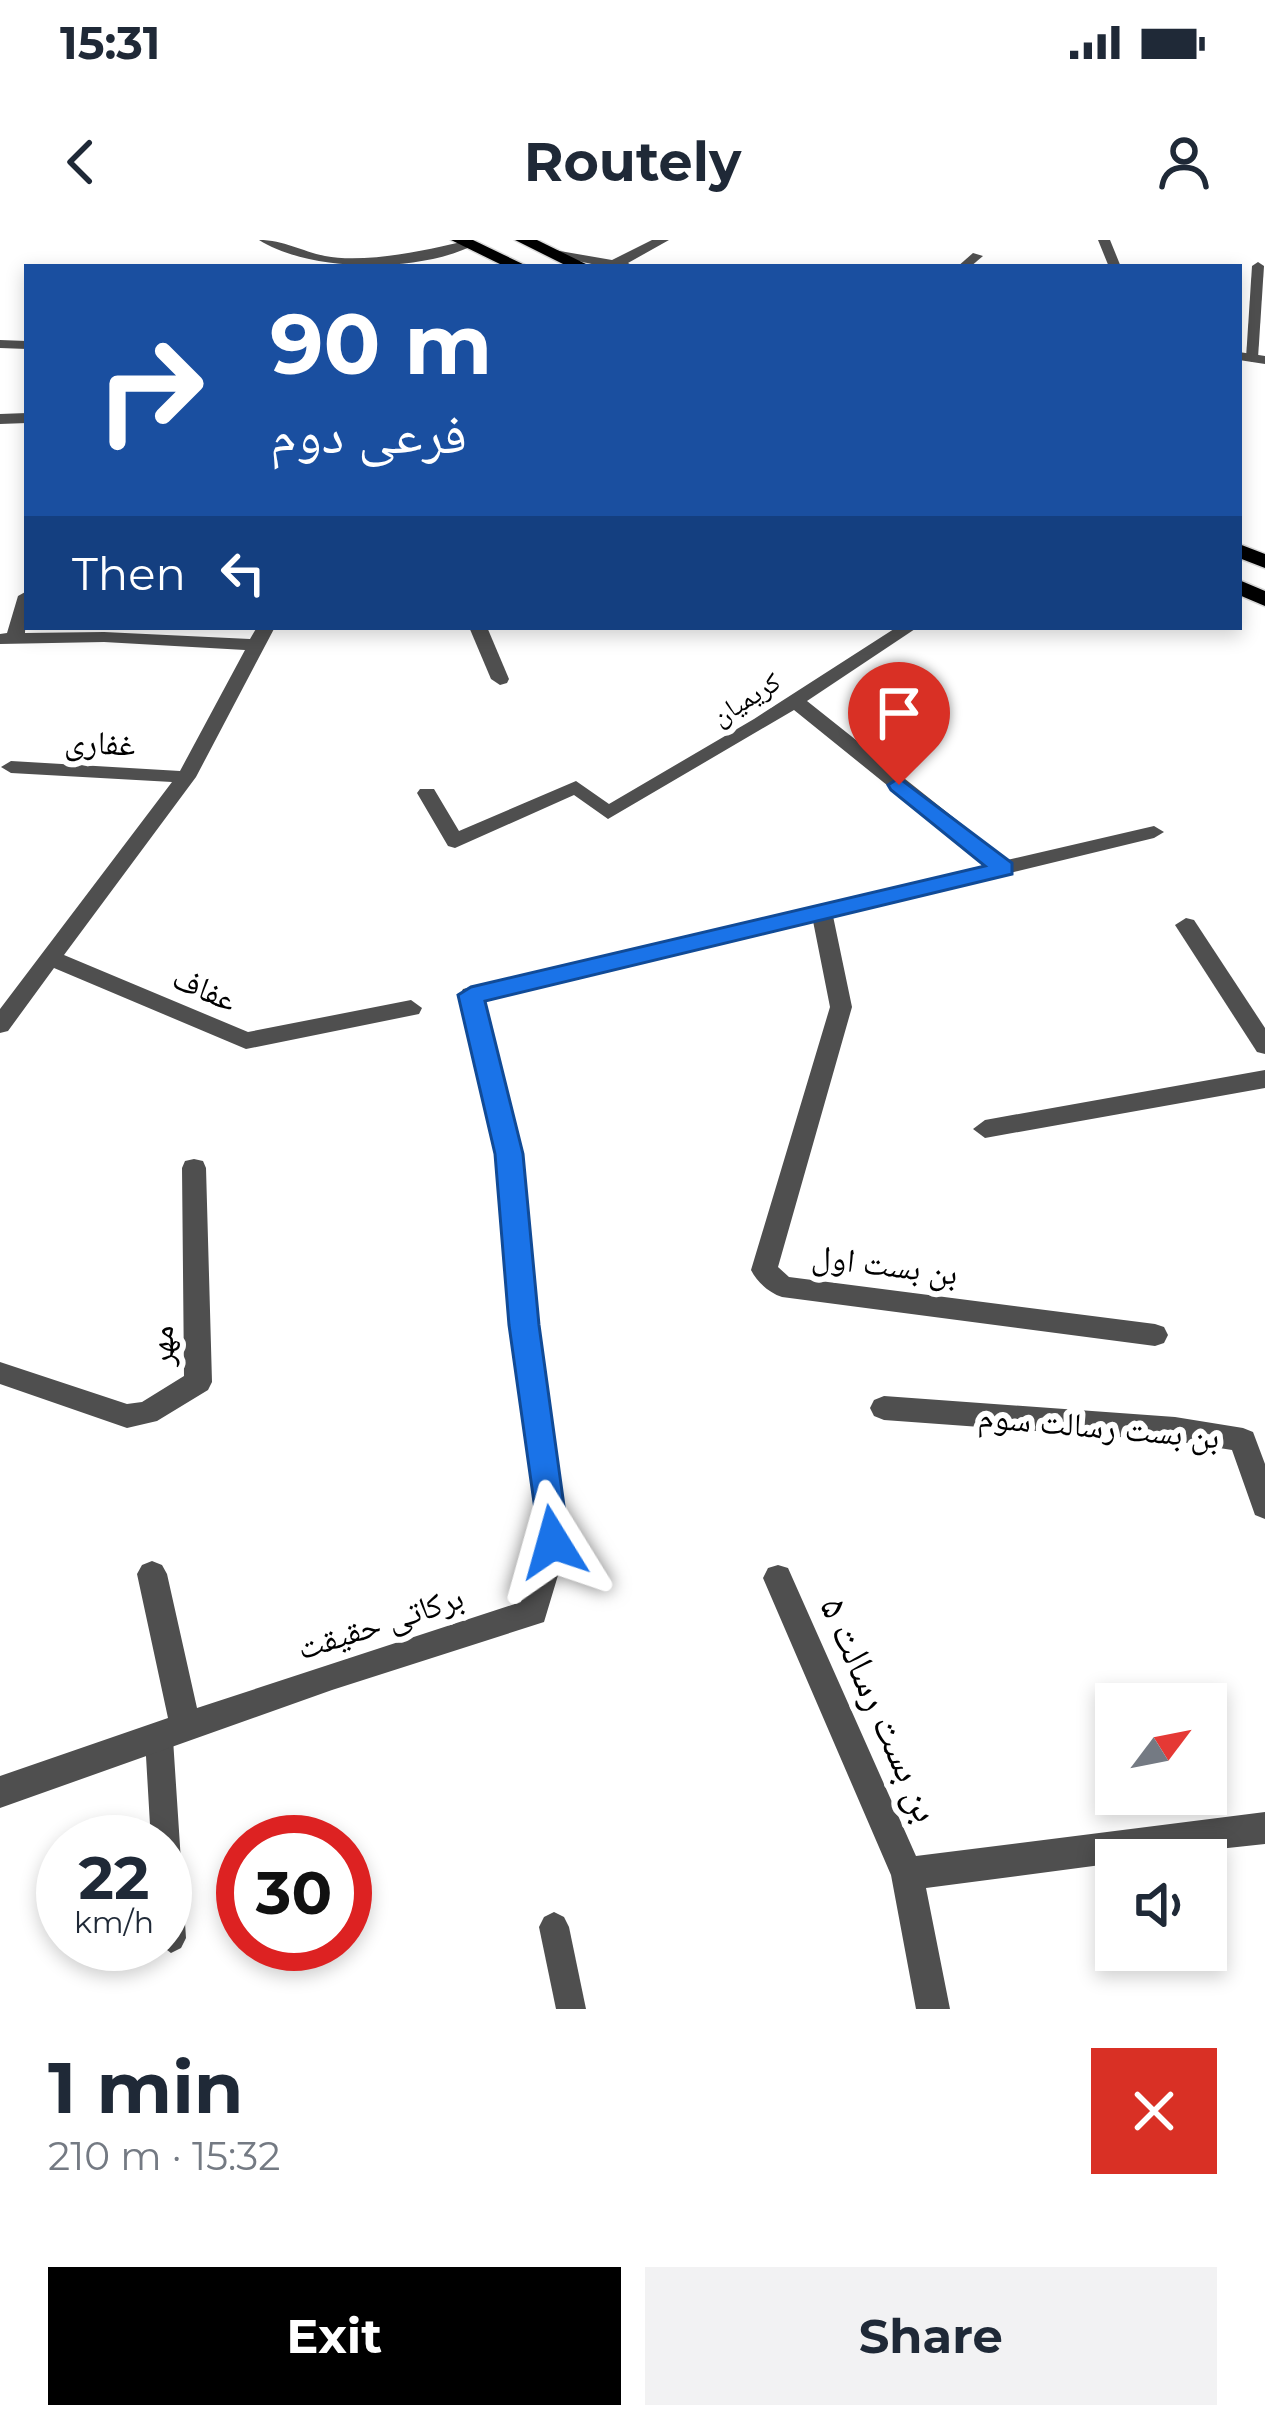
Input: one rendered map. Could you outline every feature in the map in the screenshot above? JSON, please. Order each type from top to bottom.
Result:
[{"type":"main road","points":[[523,240],[576,264]]},
{"type":"main road","points":[[464,242],[507,264]]},
{"type":"street","points":[[266,240],[326,261],[417,257],[464,242]]},
{"type":"street","points":[[623,264],[662,240]]},
{"type":"street","points":[[554,254],[615,264]]},
{"type":"street","points":[[0,1025],[186,777],[261,636],[8,639],[24,603]]},
{"type":"street","points":[[479,630],[500,679]]},
{"type":"street","name":"کریمیان","points":[[427,793],[455,841],[576,787],[608,813],[904,630]]},
{"type":"street","points":[[795,701],[1004,869]]},
{"type":"street","name":"غفاری","points":[[11,767],[186,777]]},
{"type":"street","points":[[822,914],[1154,832]]},
{"type":"street","name":"برکاتی حقیقت","points":[[0,1792],[320,1677],[533,1612],[553,1542],[524,1325],[509,1154],[471,995],[822,914]]},
{"type":"street","name":"بن بست اول","points":[[822,914],[841,1007],[764,1270],[771,1280],[782,1287],[1155,1336]]},
{"type":"street","points":[[1186,926],[1265,1046]]},
{"type":"street","name":"عفاف","points":[[51,958],[246,1041],[411,1008]]},
{"type":"street","points":[[985,1129],[1265,1079]]},
{"type":"street","name":"مهر","points":[[0,1373],[127,1415],[147,1413],[199,1382],[194,1168]]},
{"type":"street","name":"بن بست رسالت سوم","points":[[884,1408],[1175,1429],[1243,1440],[1265,1506]]},
{"type":"street","points":[[152,1574],[172,1734]]},
{"type":"street","name":"بن بست رسالت ۵","points":[[778,1578],[908,1874]]},
{"type":"street","points":[[933,2009],[908,1874],[1265,1828]]},
{"type":"lane","points":[[967,264],[977,256]]},
{"type":"lane","points":[[1252,358],[1258,266]]},
{"type":"lane","points":[[172,1734],[172,1815]]},
{"type":"lane","points":[[554,1927],[572,2009]]},
{"type":"route","points":[[553,1542],[524,1325],[509,1154],[471,995],[1004,869],[899,785]]}]
